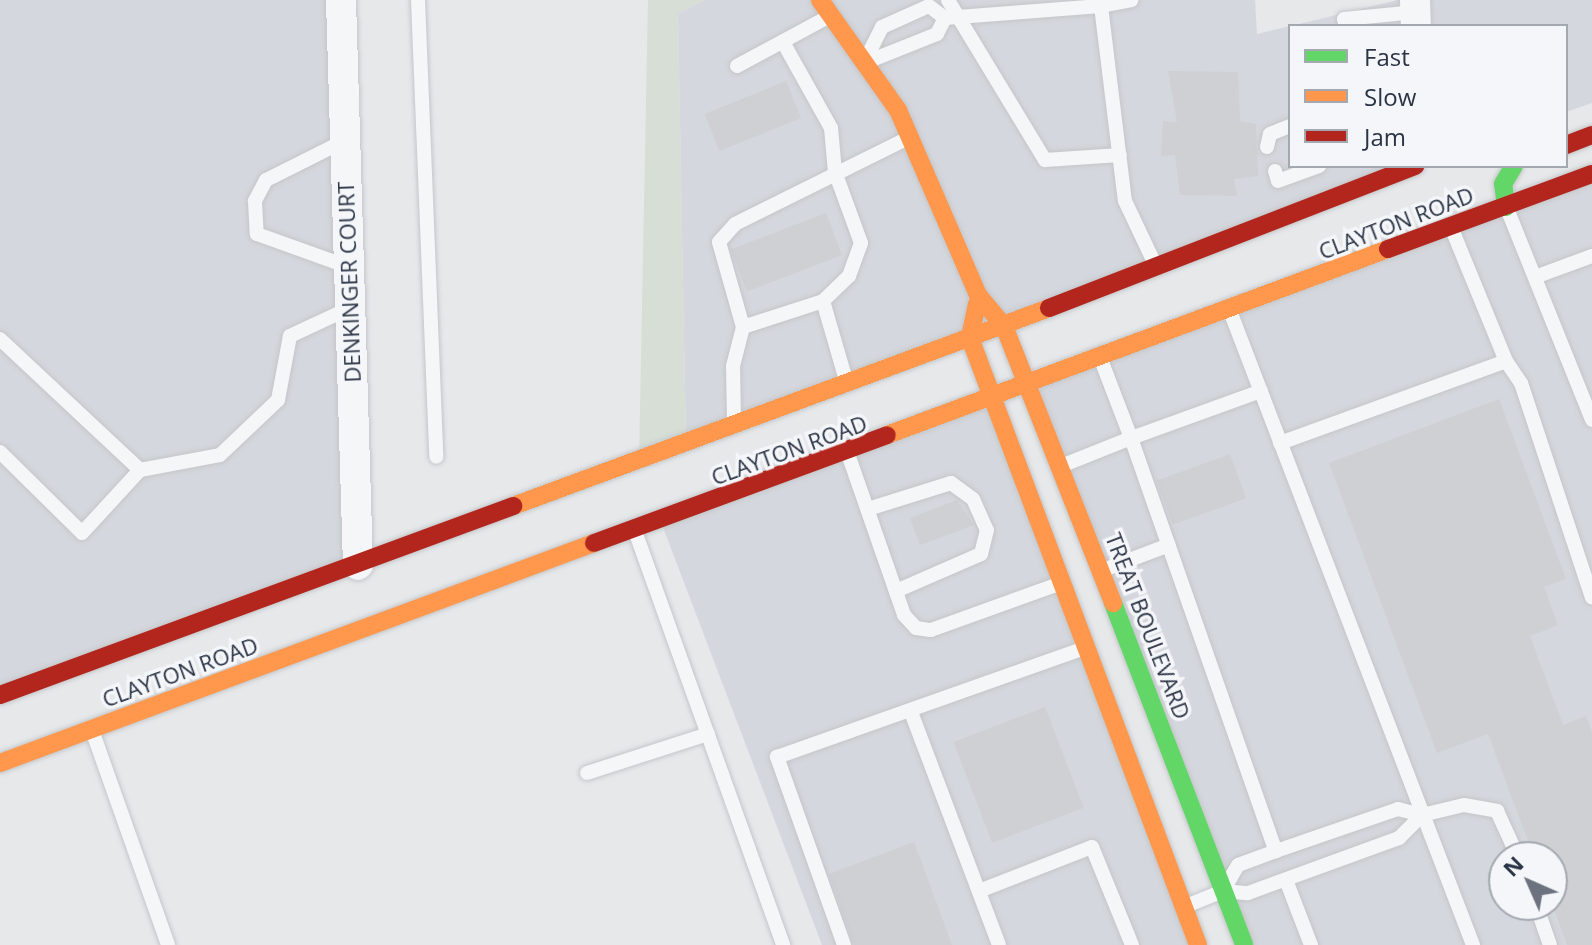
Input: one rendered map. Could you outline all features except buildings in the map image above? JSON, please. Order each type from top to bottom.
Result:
[{"type":"main road","name":"TREAT BOULEVARD","points":[[820,0],[911,136],[978,295],[1004,326],[1031,387],[1244,945]]},
{"type":"main road","points":[[1568,144],[1592,135]]},
{"type":"main road","name":"CLAYTON ROAD","points":[[0,695],[354,578],[734,426],[1004,326],[1410,168]]},
{"type":"main road","points":[[1506,207],[1503,184],[1513,168]]},
{"type":"main road","name":"CLAYTON ROAD","points":[[0,763],[1031,387],[1592,174]]},
{"type":"main road","points":[[978,295],[970,338],[1198,945]]},
{"type":"main road","points":[[92,729],[129,691]]},
{"type":"street","name":"DENKINGER COURT","points":[[341,0],[354,578]]},
{"type":"lane","points":[[418,0],[436,457]]},
{"type":"lane","points":[[948,0],[952,18],[1045,160],[1120,155]]},
{"type":"lane","points":[[864,63],[882,27],[929,6],[952,18],[1101,6],[1131,0]]},
{"type":"lane","points":[[1101,6],[1125,201],[1156,267]]},
{"type":"lane","points":[[1345,24],[1344,19],[1416,13]]},
{"type":"lane","points":[[737,66],[830,17]]},
{"type":"lane","points":[[864,63],[937,34],[952,18]]},
{"type":"lane","points":[[743,327],[823,301],[849,276],[861,243],[835,172],[831,128],[783,42]]},
{"type":"lane","points":[[1267,147],[1270,134],[1286,132]]},
{"type":"lane","points":[[734,426],[733,366],[743,327],[719,242],[735,224],[911,136]]},
{"type":"lane","points":[[345,141],[266,180],[255,201],[257,234],[349,267]]},
{"type":"lane","points":[[1275,171],[1278,181],[1305,169],[1320,203]]},
{"type":"lane","points":[[1506,207],[1588,399],[1592,420]]},
{"type":"lane","points":[[1451,228],[1506,361],[1521,383],[1592,598]]},
{"type":"lane","points":[[1535,277],[1592,256]]},
{"type":"lane","points":[[823,301],[847,384]]},
{"type":"lane","points":[[0,452],[82,533],[140,470],[220,455],[278,400],[290,336],[350,308]]},
{"type":"lane","points":[[1230,311],[1473,945]]},
{"type":"lane","points":[[0,339],[140,470]]},
{"type":"lane","points":[[1101,360],[1276,851]]},
{"type":"lane","points":[[1280,443],[1506,361]]},
{"type":"lane","points":[[1061,465],[1261,391]]},
{"type":"lane","points":[[848,453],[896,591],[916,628],[931,630],[1062,583]]},
{"type":"lane","points":[[868,509],[951,483],[973,499],[987,530],[981,554],[896,591]]},
{"type":"lane","points":[[635,531],[783,945]]},
{"type":"lane","points":[[1101,571],[1169,545]]},
{"type":"lane","points":[[844,945],[777,757],[1086,648]]},
{"type":"lane","points":[[911,712],[999,945]]},
{"type":"lane","points":[[92,729],[168,945]]},
{"type":"lane","points":[[587,773],[708,734]]},
{"type":"lane","points":[[1223,891],[1238,865],[1398,809],[1422,815],[1464,805],[1497,811],[1511,841]]},
{"type":"lane","points":[[1184,907],[1223,891],[1248,893],[1399,838],[1422,815]]},
{"type":"lane","points":[[979,891],[1092,847],[1132,945]]},
{"type":"lane","points":[[1286,880],[1311,945]]},
{"type":"lane","points":[[1542,921],[1550,945]]},
{"type":"shaded area","points":[[0,0],[341,0],[358,565],[0,695]]},
{"type":"shaded area","points":[[648,0],[705,0],[678,14],[686,444],[639,461]]},
{"type":"shaded area","points":[[705,0],[1255,0],[1257,34],[1288,26],[1288,168],[1410,168],[686,444],[678,14]]},
{"type":"shaded area","points":[[1398,0],[1592,0],[1592,103],[1568,111],[1568,24],[1299,24]]},
{"type":"shaded area","points":[[1592,174],[1592,945],[1244,945],[1031,387]]},
{"type":"shaded area","points":[[992,401],[1198,945],[822,945],[661,522]]},
{"type":"traffic: fast","points":[[1506,207],[1503,184],[1513,168]]},
{"type":"traffic: fast","points":[[1113,603],[1244,945]]},
{"type":"traffic: slow","points":[[820,0],[898,110],[978,295],[1004,326],[1113,603]]},
{"type":"traffic: slow","points":[[887,435],[1388,249]]},
{"type":"traffic: slow","points":[[977,304],[970,338],[1198,945]]},
{"type":"traffic: slow","points":[[513,506],[1049,308]]},
{"type":"traffic: slow","points":[[0,763],[594,543]]},
{"type":"traffic: jam","points":[[1568,144],[1592,135]]},
{"type":"traffic: jam","points":[[1049,308],[1410,168]]},
{"type":"traffic: jam","points":[[1388,249],[1592,174]]},
{"type":"traffic: jam","points":[[594,543],[887,435]]},
{"type":"traffic: jam","points":[[0,695],[513,506]]}]
